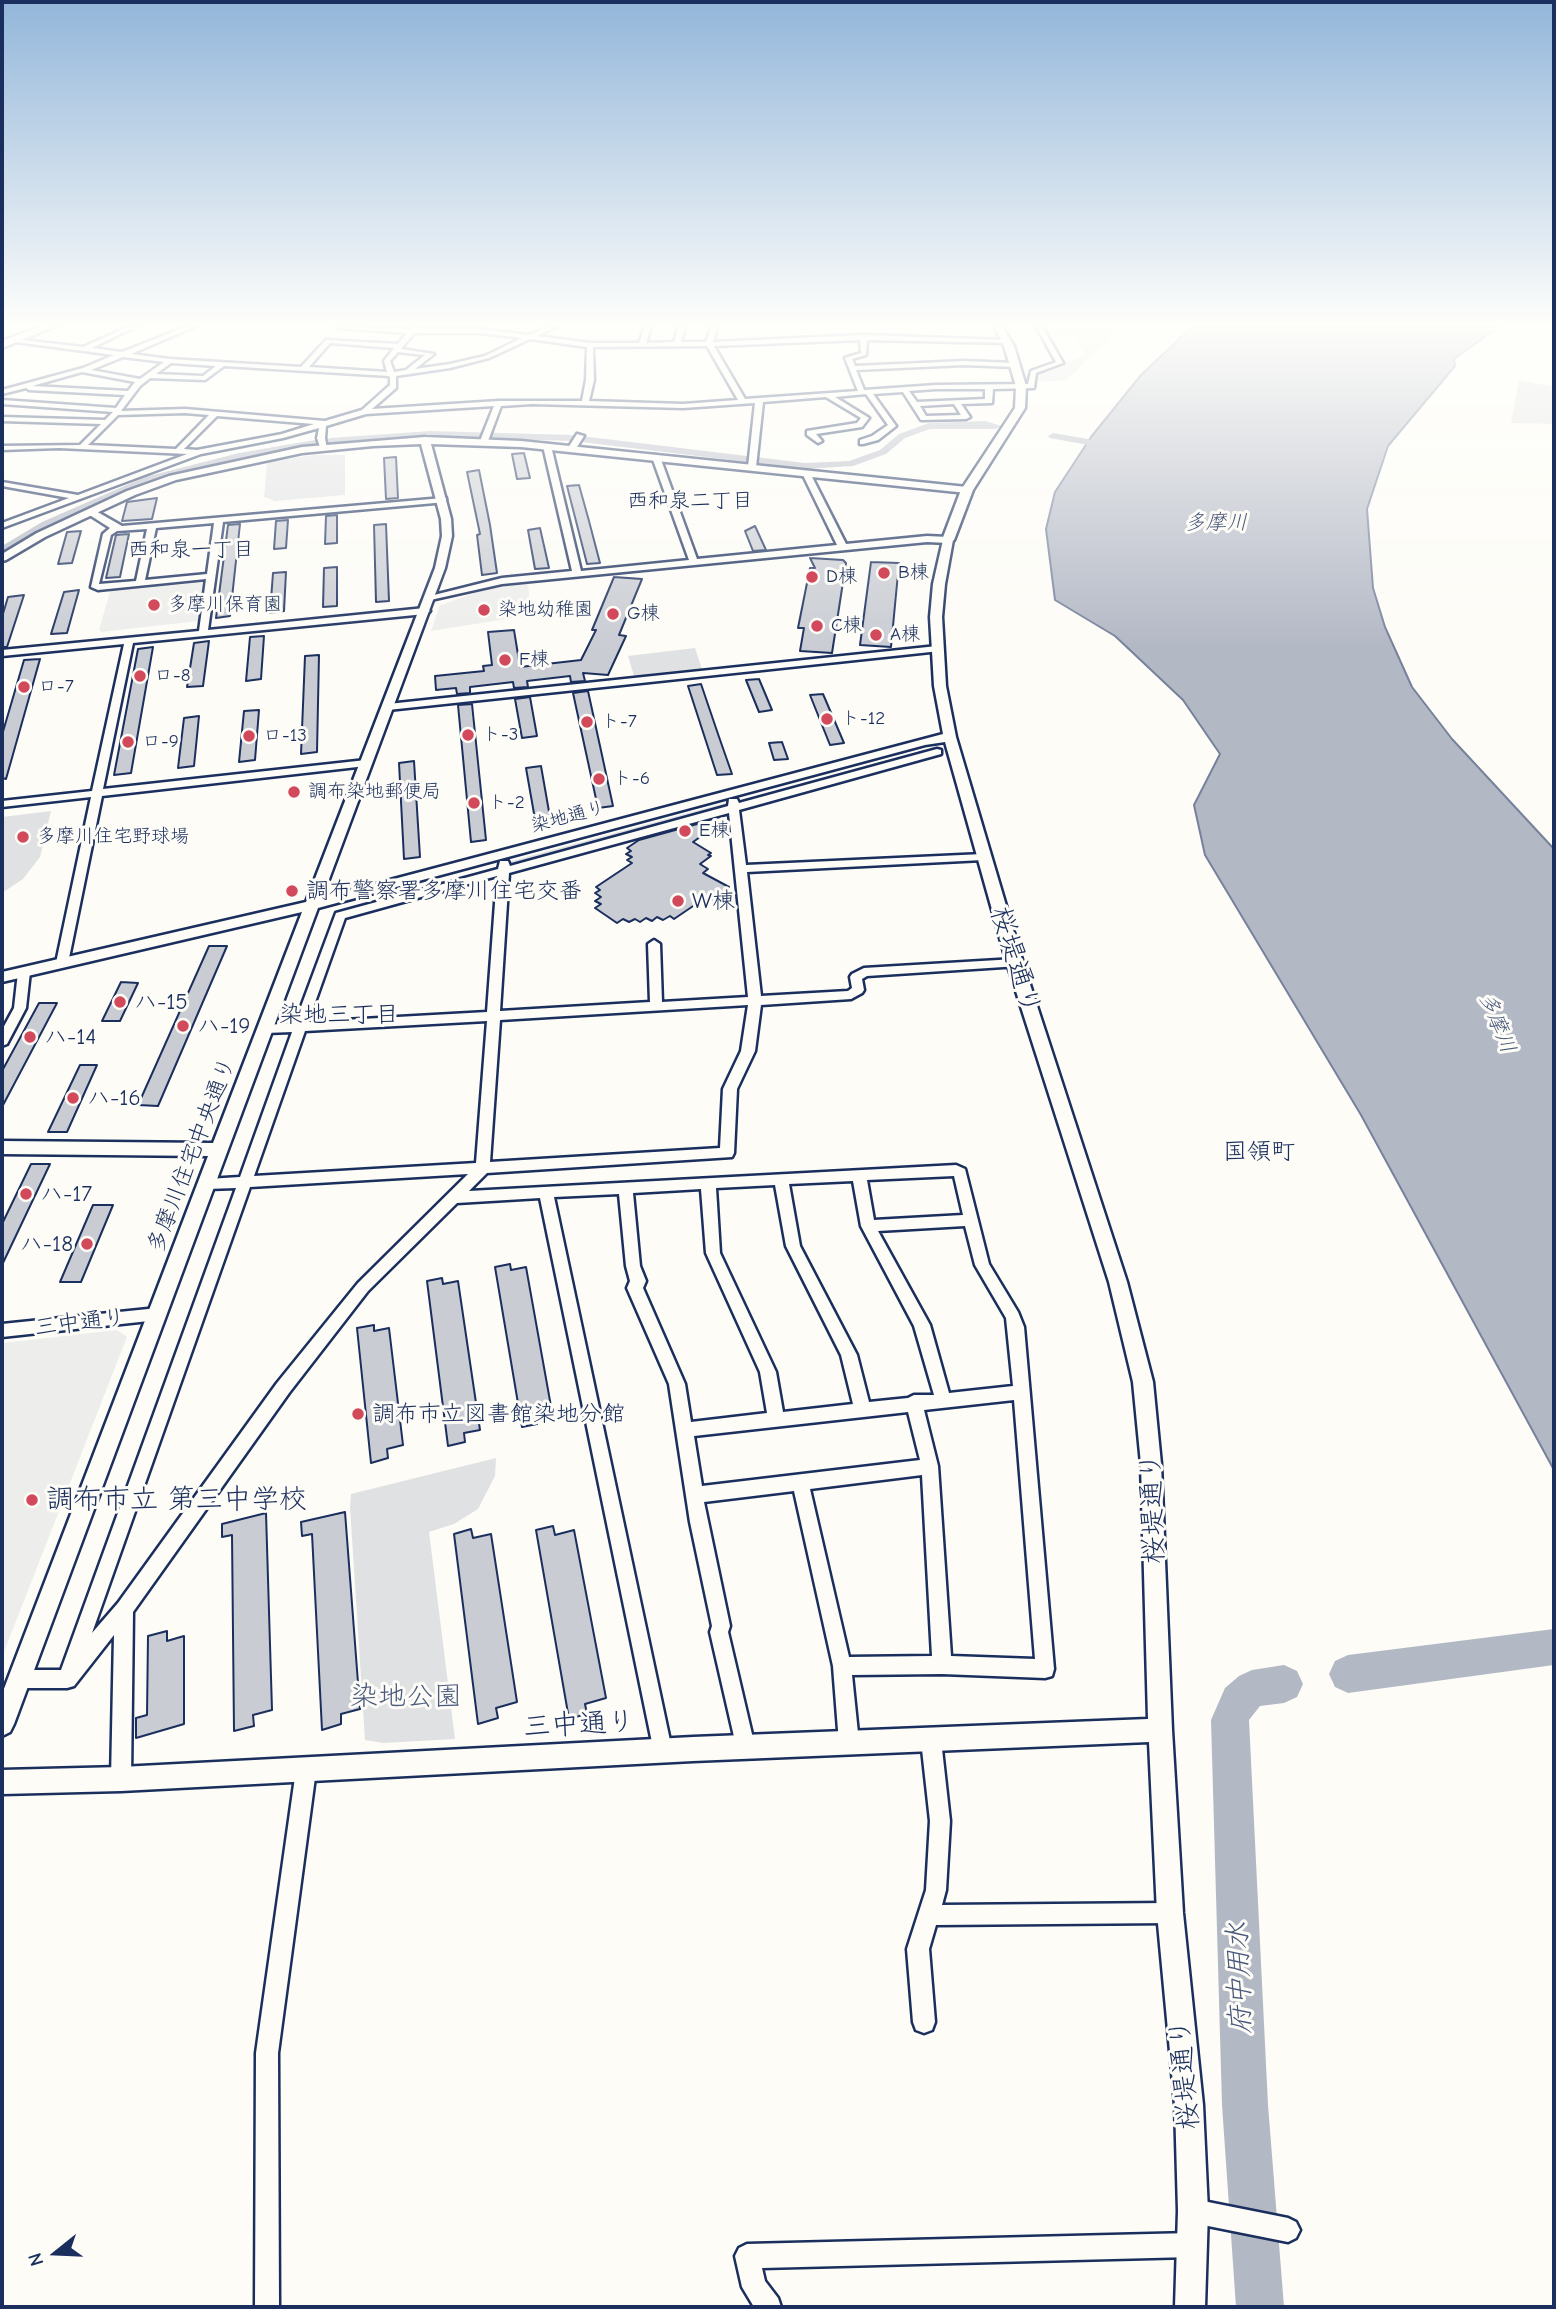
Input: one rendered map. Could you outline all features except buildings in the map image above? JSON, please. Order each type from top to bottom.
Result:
[{"type":"main road","points":[[948,540],[967,489],[1003,434]]},
{"type":"street","points":[[82,447],[95,434]]},
{"type":"street","points":[[179,450],[195,434]]},
{"type":"street","points":[[2,526],[199,452],[290,434]]},
{"type":"street","points":[[322,434],[324,447]]},
{"type":"street","points":[[753,463],[756,434]]},
{"type":"street","points":[[811,434],[818,441]]},
{"type":"street","points":[[857,434],[867,441],[879,434]]},
{"type":"street","points":[[2,558],[41,535],[90,512],[173,478],[324,447],[486,436],[547,446],[577,442],[656,457],[753,463],[806,473],[967,489]]},
{"type":"street","name":"多摩川住宅中央通り","points":[[2,1724],[427,605],[446,544],[446,519],[425,440]]},
{"type":"street","points":[[547,446],[577,574]]},
{"type":"street","points":[[2,448],[82,447],[199,452]]},
{"type":"street","points":[[656,457],[694,562]]},
{"type":"street","points":[[806,473],[843,548]]},
{"type":"street","points":[[2,484],[78,497]]},
{"type":"street","points":[[211,576],[98,587],[94,584],[107,534],[115,528],[443,500]]},
{"type":"street","points":[[90,512],[115,528]]},
{"type":"street","points":[[203,633],[219,520]]},
{"type":"street","points":[[140,583],[152,526]]},
{"type":"street","points":[[2,653],[203,633],[427,605],[502,581],[948,540],[939,584],[937,649],[940,686],[950,737]]},
{"type":"street","points":[[62,964],[129,640]]},
{"type":"street","points":[[388,707],[937,649]]},
{"type":"street","name":"染地通り","points":[[2,977],[503,862],[733,800],[924,741],[950,737]]},
{"type":"street","name":"桜堤通り","points":[[950,737],[1015,963],[1115,1271],[1143,1382],[1151,1464],[1160,1730],[1170,1913],[1189,2105],[1193,2211],[1190,2307]]},
{"type":"street","points":[[207,1184],[727,1153],[730,1089],[748,1051],[755,1002],[743,869],[733,800],[937,752]]},
{"type":"street","points":[[2,804],[366,763]]},
{"type":"street","points":[[743,869],[983,856]]},
{"type":"street","points":[[503,862],[484,1168],[363,1287],[267,1411],[124,1609],[67,1679],[340,916],[503,862]]},
{"type":"street","points":[[654,944],[656,1007]]},
{"type":"street","points":[[266,1029],[850,995],[858,990],[856,978],[864,972],[1015,963]]},
{"type":"street","points":[[2,1041],[20,1008],[24,972]]},
{"type":"street","points":[[2,1147],[220,1150]]},
{"type":"street","points":[[456,1197],[956,1170],[961,1173],[982,1265],[1013,1317],[1016,1327],[1045,1669],[942,1665],[842,1666]]},
{"type":"street","points":[[859,1175],[868,1226],[922,1325],[943,1399]]},
{"type":"street","points":[[781,1179],[793,1246],[849,1355],[862,1408]]},
{"type":"street","points":[[708,1183],[713,1254],[768,1372],[776,1419]]},
{"type":"street","points":[[626,1188],[628,1228],[632,1239],[633,1266],[638,1281],[635,1288],[677,1384],[727,1675],[732,1684],[745,1746]]},
{"type":"street","points":[[546,1192],[662,1750]]},
{"type":"street","points":[[868,1226],[971,1220]]},
{"type":"street","name":"三中通り","points":[[2,1331],[158,1314]]},
{"type":"street","points":[[684,1430],[1021,1392]]},
{"type":"street","points":[[914,1402],[930,1466],[942,1665]]},
{"type":"street","points":[[696,1495],[930,1466]]},
{"type":"street","points":[[800,1482],[842,1666],[849,1743]]},
{"type":"street","points":[[121,1779],[124,1609]]},
{"type":"street","points":[[19,1679],[67,1679]]},
{"type":"street","name":"三中通り","points":[[2,1782],[121,1779],[745,1746],[1160,1730]]},
{"type":"street","points":[[924,2022],[918,1949],[936,1890],[940,1821],[931,1740]]},
{"type":"street","points":[[267,2307],[267,2053],[306,1770]]},
{"type":"street","points":[[930,1915],[1170,1913]]},
{"type":"street","points":[[1193,2211],[1283,2228]]},
{"type":"street","points":[[769,2307],[754,2287],[747,2256],[1191,2245]]},
{"type":"shaded area","name":"多摩川保育園","points":[[200,579],[205,581],[198,621],[102,632],[99,630],[111,588]]},
{"type":"shaded area","name":"染地幼稚園","points":[[528,582],[531,615],[431,631],[440,605],[484,590]]},
{"type":"shaded area","name":"調布市立 第三中学校","points":[[117,1330],[127,1337],[2,1657],[2,1343]]},
{"type":"green space","points":[[315,455],[345,455],[345,495],[275,501],[264,497],[267,462]]},
{"type":"green space","points":[[695,648],[702,669],[634,676],[628,656]]},
{"type":"green space","points":[[729,802],[728,806],[511,865],[508,862]]},
{"type":"green space","name":"多摩川住宅野球場","points":[[51,811],[40,857],[23,879],[2,893],[2,817]]},
{"type":"green space","name":"染地公園","points":[[496,1458],[495,1476],[478,1509],[454,1524],[429,1532],[455,1739],[383,1743],[365,1740],[351,1494]]},
{"type":"water","name":"多摩川","points":[[1094,434],[1398,434],[1388,446],[1367,509],[1373,588],[1385,627],[1412,687],[1452,739],[1554,849],[1554,1470],[1361,1115],[1205,855],[1194,805],[1220,754],[1183,700],[1115,636],[1055,600],[1046,529],[1055,492]]},
{"type":"waterway","points":[[330,441],[430,434],[573,438],[805,466],[850,464],[883,452],[908,434]]},
{"type":"waterway","points":[[1053,436],[1088,442]]},
{"type":"waterway","points":[[2,550],[46,524],[149,479],[239,456],[315,443]]},
{"type":"waterway","name":"府中用水","points":[[1348,1674],[1554,1647]]},
{"type":"waterway","name":"府中用水","points":[[1260,2307],[1245,2105],[1230,1720],[1238,1701],[1252,1689],[1284,1684]]},
{"type":"place","name":"B棟","points":[[884,573]]},
{"type":"place","name":"D棟","points":[[812,577]]},
{"type":"place","name":"多摩川保育園","points":[[154,605]]},
{"type":"place","name":"染地幼稚園","points":[[484,610]]},
{"type":"place","name":"G棟","points":[[613,614]]},
{"type":"place","name":"C棟","points":[[817,626]]},
{"type":"place","name":"A棟","points":[[876,635]]},
{"type":"place","name":"F棟","points":[[505,660]]},
{"type":"place","name":"ロ-8","points":[[140,676]]},
{"type":"place","name":"ロ-7","points":[[24,687]]},
{"type":"place","name":"ト-12","points":[[827,719]]},
{"type":"place","name":"ト-7","points":[[587,722]]},
{"type":"place","name":"ト-3","points":[[468,735]]},
{"type":"place","name":"ロ-13","points":[[249,736]]},
{"type":"place","name":"ロ-9","points":[[128,742]]},
{"type":"place","name":"ト-6","points":[[599,779]]},
{"type":"place","name":"調布染地郵便局","points":[[294,792]]},
{"type":"place","name":"ト-2","points":[[474,803]]},
{"type":"place","name":"E棟","points":[[685,831]]},
{"type":"place","name":"多摩川住宅野球場","points":[[23,837]]},
{"type":"place","name":"調布警察署多摩川住宅交番","points":[[292,891]]},
{"type":"place","name":"W棟","points":[[678,901]]},
{"type":"place","name":"ハ-15","points":[[120,1002]]},
{"type":"place","name":"ハ-19","points":[[183,1026]]},
{"type":"place","name":"ハ-14","points":[[30,1037]]},
{"type":"place","name":"ハ-16","points":[[73,1098]]},
{"type":"place","name":"ハ-17","points":[[26,1194]]},
{"type":"place","name":"ハ-18","points":[[87,1244]]},
{"type":"place","name":"調布市立図書館染地分館","points":[[358,1414]]},
{"type":"place","name":"調布市立 第三中学校","points":[[32,1500]]},
{"type":"district","name":"西和泉二丁目","points":[[690,501]]},
{"type":"district","name":"西和泉一丁目","points":[[191,550]]},
{"type":"district","name":"染地三丁目","points":[[339,1015]]},
{"type":"district","name":"国領町","points":[[1259,1152]]}]
